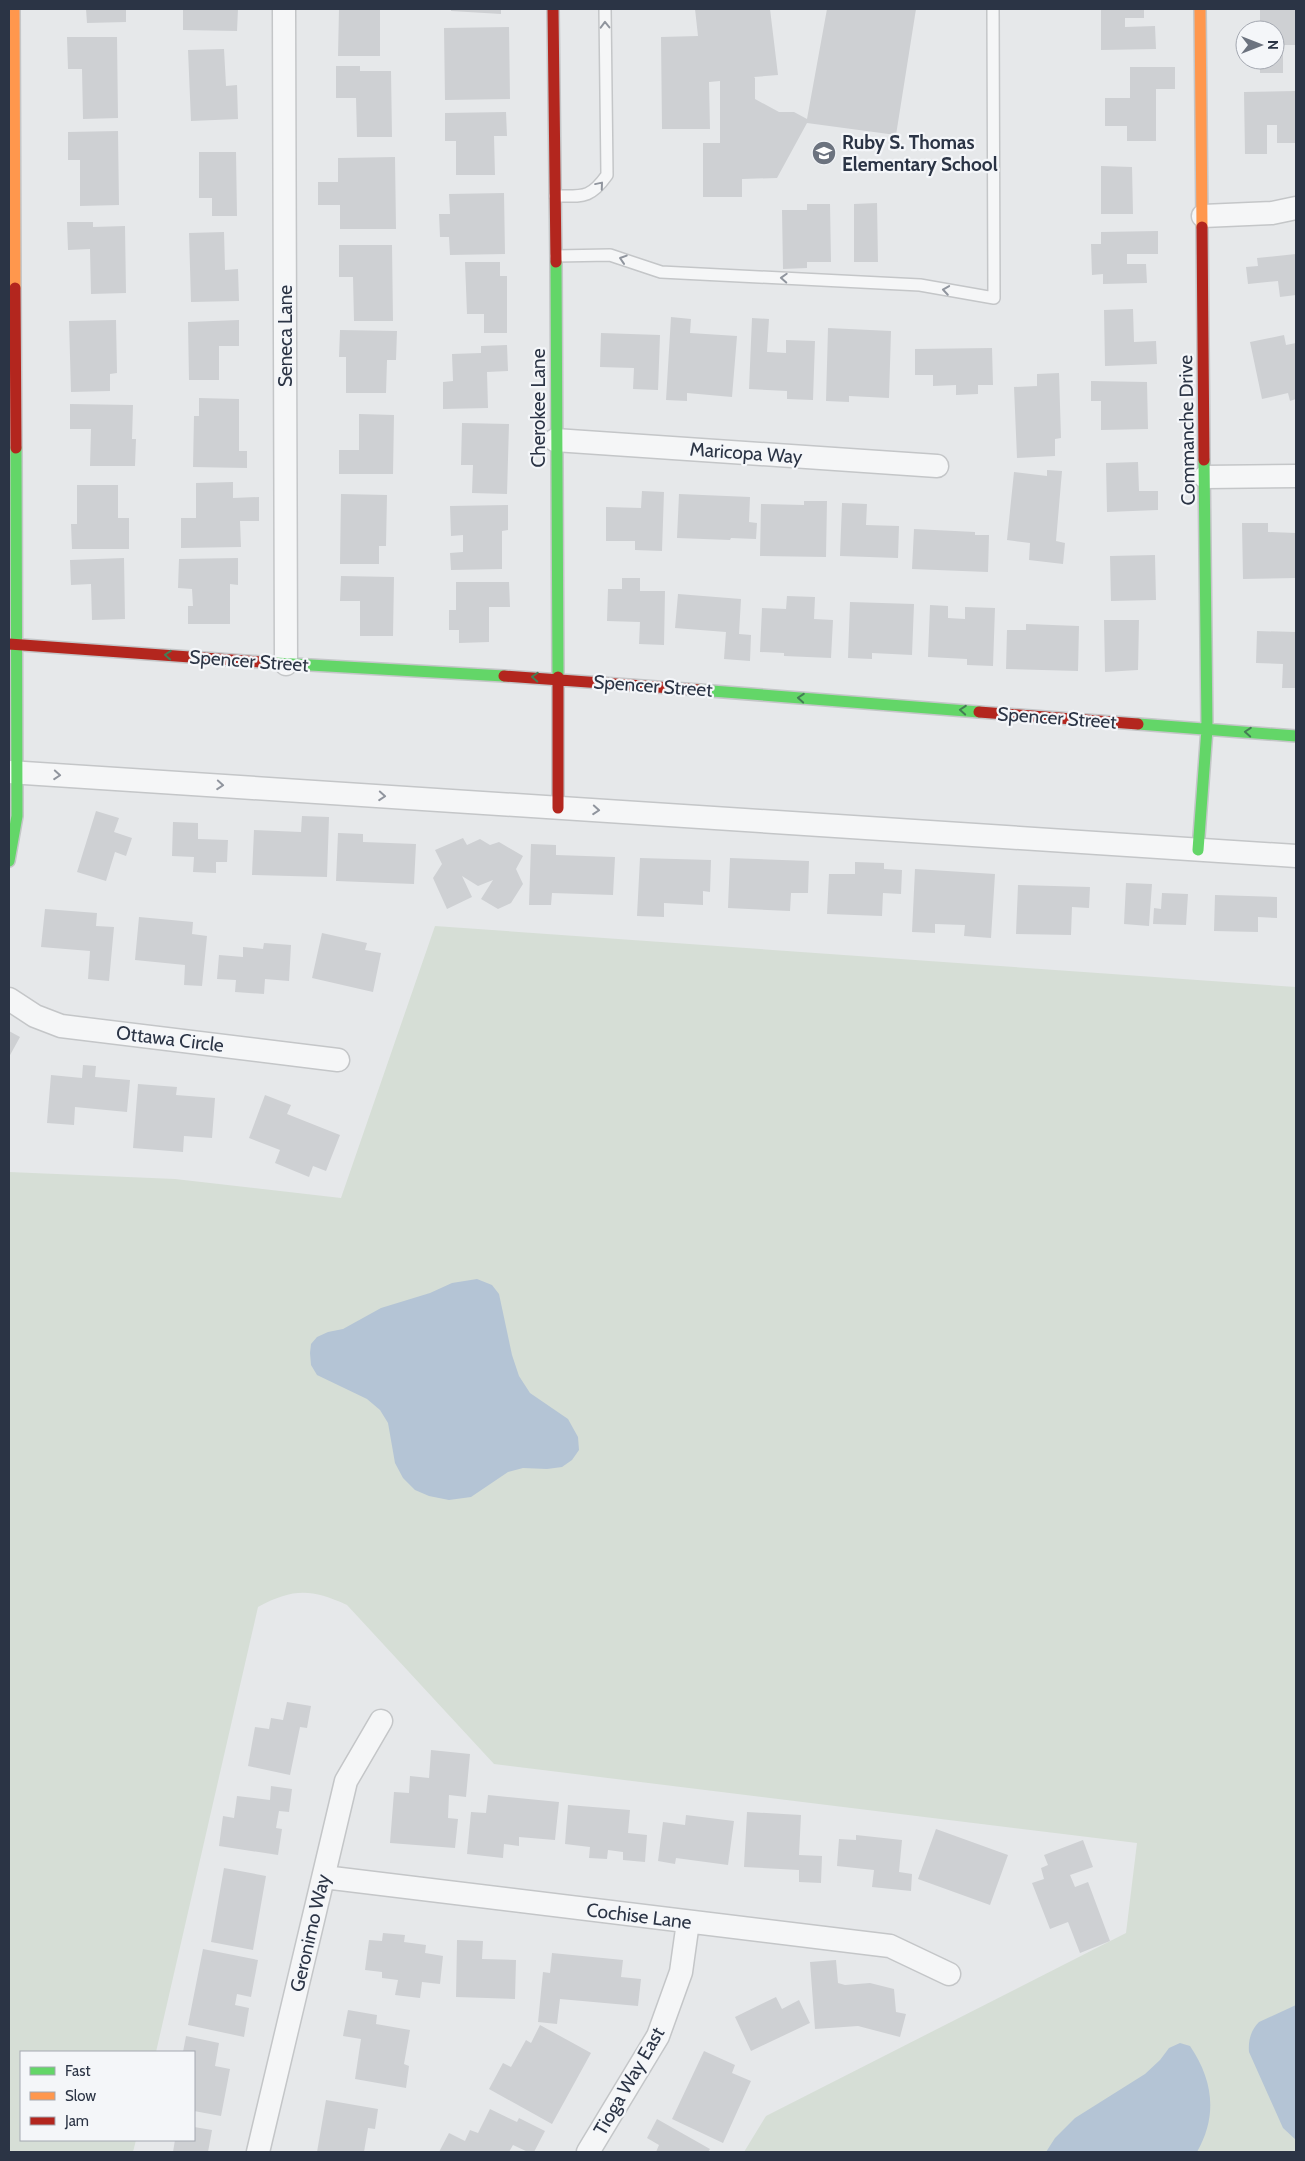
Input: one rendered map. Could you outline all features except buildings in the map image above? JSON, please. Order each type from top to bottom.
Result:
[{"type":"street","points":[[9,861],[17,816],[13,772],[14,9]]},
{"type":"street","name":"Seneca Lane","points":[[284,9],[286,664]]},
{"type":"street","name":"Cherokee Lane","points":[[553,9],[556,196],[558,808]]},
{"type":"street","name":"Commanche Drive","points":[[1198,850],[1207,729],[1200,9]]},
{"type":"street","points":[[1203,216],[1272,213],[1296,208]]},
{"type":"street","name":"Maricopa Way","points":[[556,440],[937,466]]},
{"type":"street","points":[[1205,477],[1296,476]]},
{"type":"street","name":"Spencer Street","points":[[13,644],[286,664],[557,679],[1296,736]]},
{"type":"street","points":[[13,772],[1296,856]]},
{"type":"street","name":"Ottawa Circle","points":[[9,998],[35,1016],[61,1026],[338,1060]]},
{"type":"street","name":"Geronimo Way","points":[[258,2152],[346,1781],[381,1721]]},
{"type":"street","name":"Cochise Lane","points":[[324,1878],[890,1946],[949,1974]]},
{"type":"street","name":"Tioga Way East","points":[[588,2152],[658,2036],[681,1972],[688,1922]]},
{"type":"lane","points":[[556,196],[584,196],[596,190],[607,176],[605,9]]},
{"type":"lane","points":[[555,256],[610,255],[661,272],[920,285],[994,298],[993,9]]},
{"type":"shaded area","points":[[435,926],[1296,987],[1296,2152],[744,2152],[766,2116],[1126,1933],[1137,1843],[494,1764],[347,1605],[323,1596],[302,1593],[282,1596],[258,1607],[156,2051],[20,2051],[20,2141],[136,2141],[133,2152],[9,2152],[9,1172],[175,1179],[341,1198]]},
{"type":"water","points":[[477,1279],[492,1285],[499,1294],[512,1355],[519,1376],[530,1393],[568,1419],[578,1437],[579,1450],[572,1460],[562,1467],[547,1469],[523,1468],[508,1472],[471,1497],[449,1500],[429,1496],[415,1490],[403,1478],[395,1463],[388,1423],[380,1410],[367,1399],[317,1375],[311,1365],[311,1344],[317,1337],[328,1332],[343,1329],[381,1308],[430,1293],[452,1283]]},
{"type":"water","points":[[1296,2005],[1296,2140],[1283,2128],[1249,2052],[1249,2048],[1252,2032],[1259,2022]]},
{"type":"water","points":[[1180,2043],[1190,2046],[1204,2072],[1208,2085],[1210,2111],[1208,2125],[1197,2152],[1046,2152],[1055,2138],[1075,2118],[1145,2074],[1160,2060],[1169,2048]]},
{"type":"traffic: fast","points":[[556,262],[558,677]]},
{"type":"traffic: fast","points":[[9,861],[17,816],[16,448]]},
{"type":"traffic: fast","points":[[1198,850],[1207,729],[1204,460]]},
{"type":"traffic: fast","points":[[275,663],[504,676]]},
{"type":"traffic: fast","points":[[699,690],[979,712]]},
{"type":"traffic: fast","points":[[1138,724],[1296,736]]},
{"type":"traffic: slow","points":[[14,9],[15,288]]},
{"type":"traffic: slow","points":[[1200,9],[1202,227]]},
{"type":"traffic: jam","points":[[553,9],[556,262]]},
{"type":"traffic: jam","points":[[1202,227],[1204,460]]},
{"type":"traffic: jam","points":[[15,288],[16,448]]},
{"type":"traffic: jam","points":[[9,644],[275,663]]},
{"type":"traffic: jam","points":[[504,676],[699,690]]},
{"type":"traffic: jam","points":[[558,677],[558,808]]},
{"type":"traffic: jam","points":[[979,712],[1138,724]]},
{"type":"place","name":"Ruby S. Thomas Elementary School","points":[[824,153]]}]
